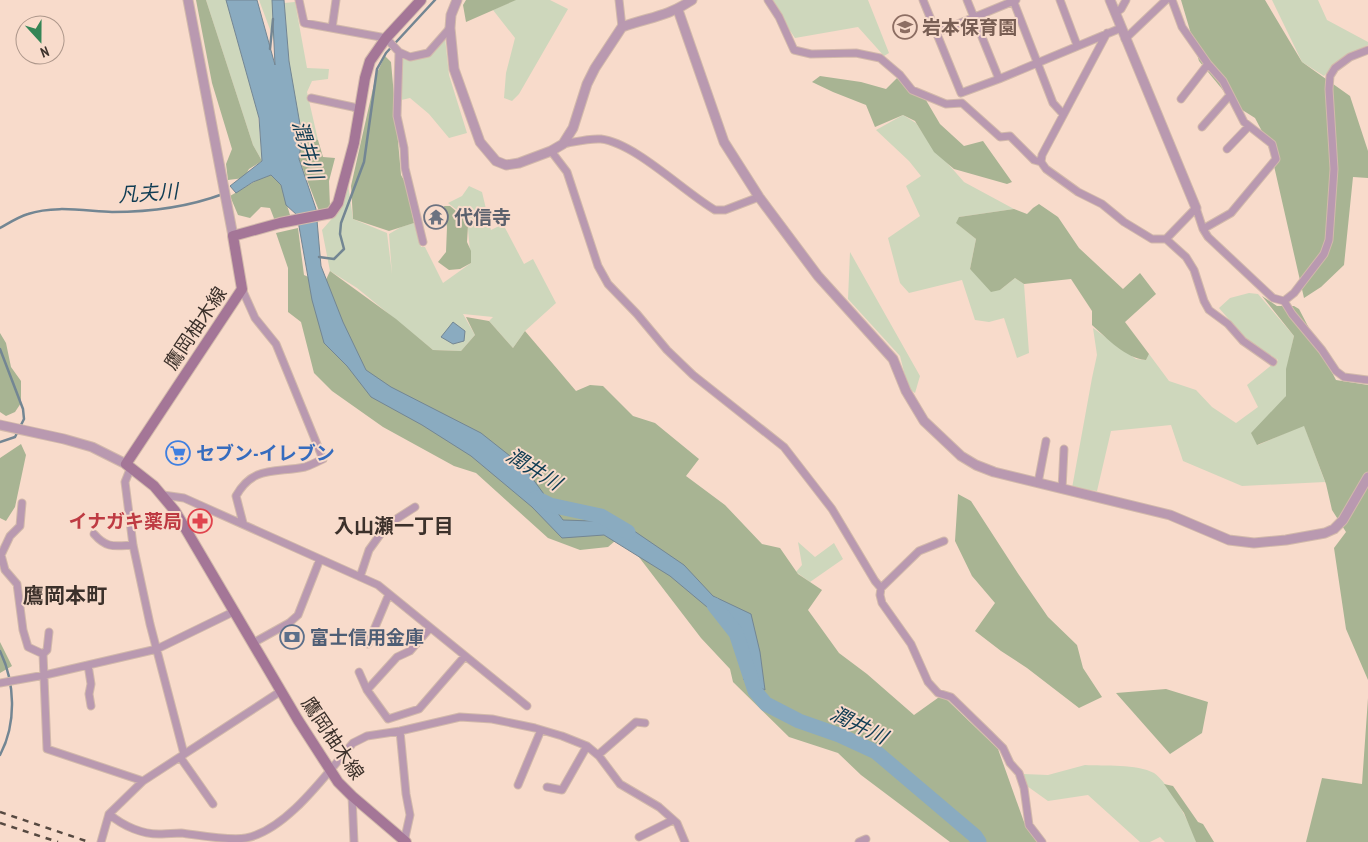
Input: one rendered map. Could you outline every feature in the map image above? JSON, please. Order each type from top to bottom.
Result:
[{"type":"main road","points":[[233,236],[280,223],[331,214],[338,204],[354,143],[364,78],[370,61],[386,38],[421,0]]},
{"type":"main road","name":"鷹岡柚木線","points":[[233,236],[242,289],[128,465],[163,495],[175,511],[280,691],[338,782],[404,841]]},
{"type":"street","points":[[188,0],[233,236]]},
{"type":"street","points":[[299,0],[304,24],[386,38],[399,52],[410,57],[428,53],[450,28]]},
{"type":"street","points":[[332,28],[336,0]]},
{"type":"street","points":[[457,0],[451,15],[450,28],[452,58],[456,76],[480,142],[496,161],[506,165],[513,165],[551,151],[563,144],[602,139],[624,147],[648,162],[715,210],[725,210],[759,197]]},
{"type":"street","points":[[563,144],[573,128],[587,84],[595,68],[622,27],[619,0]]},
{"type":"street","points":[[622,27],[678,10],[692,0]]},
{"type":"street","points":[[768,0],[779,17],[794,50],[810,54],[856,53],[880,58],[900,75],[912,90],[946,104],[962,103],[1000,137],[1010,136],[1034,160],[1041,162],[1046,169],[1078,192],[1102,204],[1124,222],[1152,240],[1166,239],[1196,208]]},
{"type":"street","points":[[923,0],[960,93],[999,79],[1121,28]]},
{"type":"street","points":[[967,0],[999,79]]},
{"type":"street","points":[[936,33],[1014,0],[1053,103],[1063,114]]},
{"type":"street","points":[[1060,0],[1077,45]]},
{"type":"street","points":[[1110,0],[1203,229],[1208,237],[1273,298],[1284,301],[1336,371],[1344,377],[1368,380]]},
{"type":"street","points":[[1115,13],[1121,9],[1126,0]]},
{"type":"street","points":[[1125,39],[1166,0]]},
{"type":"street","points":[[1172,0],[1182,26],[1208,64],[1223,81],[1244,122],[1272,144],[1276,159],[1231,213],[1203,229]]},
{"type":"street","points":[[678,10],[724,142],[759,197],[818,276],[890,354],[906,391],[924,421],[961,456],[976,465],[1038,483],[1170,515],[1229,540],[1254,543],[1325,533],[1334,529],[1343,520],[1368,477]]},
{"type":"street","points":[[1041,162],[1042,155],[1107,33]]},
{"type":"street","points":[[1284,301],[1294,293],[1324,254],[1329,240],[1334,169],[1329,90],[1330,76],[1335,68],[1350,57],[1368,50]]},
{"type":"street","points":[[399,52],[397,116],[404,148],[405,168],[423,242]]},
{"type":"street","points":[[1181,98],[1208,64]]},
{"type":"street","points":[[1202,127],[1230,95]]},
{"type":"street","points":[[311,98],[360,110]]},
{"type":"street","points":[[1227,149],[1249,126]]},
{"type":"street","points":[[551,151],[567,172],[598,266],[608,284],[637,314],[667,350],[693,374],[784,447],[832,509],[881,588]]},
{"type":"street","points":[[1166,239],[1186,258],[1194,270],[1204,302],[1209,310],[1228,324],[1243,340],[1273,362]]},
{"type":"street","points":[[242,289],[255,318],[276,344],[323,459],[306,466],[269,470],[253,476],[240,488],[236,496],[242,523]]},
{"type":"street","points":[[0,425],[92,447],[128,465],[125,482],[133,545],[182,755],[213,804]]},
{"type":"street","points":[[1038,483],[1046,441]]},
{"type":"street","points":[[1062,489],[1064,449]]},
{"type":"street","points":[[163,495],[184,498],[378,584],[527,706]]},
{"type":"street","points":[[22,503],[20,526],[10,536],[1,555],[5,570],[16,584],[23,630],[28,648],[43,654]]},
{"type":"street","points":[[360,577],[369,550],[387,525],[416,507]]},
{"type":"street","points":[[94,534],[102,543],[112,546],[133,545]]},
{"type":"street","points":[[944,541],[919,551],[881,588],[882,604],[911,644],[928,682],[938,693],[951,698],[1003,748],[1010,763],[1019,773],[1024,788],[1030,824],[1042,842]]},
{"type":"street","points":[[253,643],[289,623],[298,615],[320,559]]},
{"type":"street","points":[[368,644],[389,594]]},
{"type":"street","points":[[0,683],[157,649],[235,611]]},
{"type":"street","points":[[368,690],[397,657],[410,651],[430,628]]},
{"type":"street","points":[[50,632],[47,650],[43,654],[47,749],[143,781]]},
{"type":"street","points":[[359,672],[368,690],[388,718],[419,709],[465,656]]},
{"type":"street","points":[[88,665],[91,684],[89,694],[91,706]]},
{"type":"street","points":[[101,842],[109,814],[143,781],[280,691]]},
{"type":"street","points":[[109,814],[115,819],[146,833],[178,833],[232,840],[245,838],[266,831],[289,816],[353,743],[367,736],[400,731],[460,717],[492,719],[541,730],[587,746],[598,755],[620,784],[659,807],[673,820],[685,842]]},
{"type":"street","points":[[598,755],[636,722],[645,723]]},
{"type":"street","points":[[518,785],[541,730]]},
{"type":"street","points":[[400,731],[410,815],[404,841]]},
{"type":"street","points":[[548,787],[562,790],[587,746]]},
{"type":"street","points":[[352,796],[354,842]]},
{"type":"street","points":[[639,836],[673,820]]},
{"type":"green space","points":[[196,0],[206,0],[253,145],[262,161],[249,169],[244,178],[228,180],[226,164],[232,149],[212,83]]},
{"type":"green space","points":[[206,0],[226,0],[258,114],[262,161],[253,145]]},
{"type":"green space","points":[[259,0],[273,0],[277,48]]},
{"type":"green space","points":[[466,0],[516,0],[466,22],[463,5]]},
{"type":"green space","points":[[515,0],[550,0],[568,9],[519,94],[512,101],[504,98],[506,73],[515,38],[493,10]]},
{"type":"green space","points":[[769,0],[868,0],[889,53],[884,56],[858,27],[795,38]]},
{"type":"green space","points":[[1181,0],[1265,0],[1302,62],[1350,96],[1368,151],[1368,178],[1353,177],[1344,265],[1321,287],[1304,298],[1272,157],[1265,137],[1255,118],[1236,106],[1199,61]]},
{"type":"green space","points":[[1272,0],[1318,0],[1327,20],[1368,42],[1368,45],[1343,57],[1324,76],[1302,62]]},
{"type":"green space","points":[[295,2],[307,68],[329,69],[328,79],[312,81],[307,92],[318,140],[302,136],[290,73],[284,3]]},
{"type":"green space","points":[[445,38],[449,75],[467,133],[449,138],[429,114],[410,98],[397,101],[399,56],[418,59]]},
{"type":"green space","points":[[385,56],[391,62],[401,175],[406,184],[414,223],[389,231],[353,219],[351,186],[376,75]]},
{"type":"green space","points":[[820,76],[861,82],[886,89],[898,77],[920,90],[940,124],[964,146],[983,141],[1012,182],[1007,184],[954,169],[934,152],[915,121],[903,115],[875,127],[866,105],[812,82]]},
{"type":"green space","points":[[903,115],[916,123],[928,141],[964,182],[1014,209],[959,217],[959,225],[976,239],[970,269],[1000,290],[1015,278],[1024,284],[1029,353],[1017,358],[1004,318],[989,322],[975,320],[962,280],[909,293],[900,283],[888,238],[920,216],[906,186],[921,176],[909,161],[876,130]]},
{"type":"green space","points":[[302,136],[318,140],[323,157],[335,158],[329,181],[330,207],[319,211],[299,159]]},
{"type":"green space","points":[[271,175],[280,182],[290,215],[275,221],[270,208],[261,207],[250,218],[238,215],[230,196],[259,179]]},
{"type":"green space","points":[[348,184],[353,219],[387,233],[392,274],[389,234],[401,227],[414,223],[421,247],[425,247],[443,283],[471,263],[467,218],[448,203],[462,196],[469,186],[482,192],[491,230],[503,224],[524,264],[533,259],[556,303],[525,331],[513,348],[489,321],[493,317],[463,314],[475,335],[461,351],[433,350],[357,288],[330,271],[322,230],[336,214]]},
{"type":"green space","points":[[1039,204],[1058,217],[1079,248],[1123,289],[1140,273],[1156,294],[1125,322],[1149,354],[1146,360],[1124,352],[1092,325],[1092,311],[1071,279],[1024,284],[1015,278],[1000,290],[991,292],[970,269],[976,239],[956,223],[959,217],[1014,209],[1027,214]]},
{"type":"green space","points":[[444,206],[450,206],[463,217],[468,225],[467,242],[471,251],[471,263],[460,269],[449,270],[438,262],[446,252],[447,227]]},
{"type":"green space","points":[[298,228],[304,275],[324,284],[330,271],[396,319],[433,350],[461,351],[475,335],[466,317],[489,321],[513,348],[525,331],[576,391],[590,385],[603,386],[633,416],[655,423],[699,459],[686,476],[725,505],[762,544],[780,548],[798,574],[822,590],[808,610],[839,653],[867,674],[914,715],[942,695],[998,749],[1024,822],[1037,842],[950,842],[861,775],[838,753],[789,737],[733,682],[730,669],[701,638],[622,535],[608,547],[580,550],[548,538],[476,473],[454,466],[383,427],[332,391],[314,373],[301,322],[288,312],[288,268],[276,233]]},
{"type":"green space","points":[[850,252],[920,376],[915,393],[908,388],[900,356],[848,299]]},
{"type":"green space","points":[[1249,293],[1258,294],[1294,336],[1286,372],[1286,396],[1258,445],[1304,425],[1325,482],[1242,486],[1183,461],[1171,425],[1111,431],[1097,491],[1072,488],[1097,355],[1093,328],[1136,359],[1146,360],[1149,354],[1169,381],[1196,390],[1212,407],[1236,423],[1258,407],[1247,385],[1278,360],[1247,340],[1219,308],[1230,298]]},
{"type":"green space","points":[[1262,296],[1277,306],[1294,306],[1299,309],[1336,380],[1368,385],[1368,680],[1346,629],[1334,548],[1346,532],[1332,510],[1326,484],[1304,426],[1257,445],[1251,433],[1286,396],[1286,369],[1294,336]]},
{"type":"green space","points":[[0,333],[6,343],[11,367],[21,381],[21,403],[15,412],[6,416],[0,412]]},
{"type":"green space","points":[[21,444],[26,455],[15,507],[6,521],[0,518],[0,458]]},
{"type":"green space","points":[[958,494],[971,501],[1048,617],[1077,645],[1083,668],[1102,697],[1079,708],[975,631],[995,603],[972,576],[955,541]]},
{"type":"green space","points":[[798,542],[815,557],[834,543],[843,559],[810,582],[796,572],[802,565]]},
{"type":"green space","points":[[0,642],[12,666],[0,673]]},
{"type":"green space","points":[[1166,689],[1208,702],[1202,733],[1170,754],[1116,693]]},
{"type":"green space","points":[[1368,698],[1368,842],[1306,842],[1322,778],[1362,784]]},
{"type":"green space","points":[[1085,765],[1139,768],[1154,773],[1166,785],[1179,805],[1196,842],[1165,842],[1160,837],[1150,842],[1140,842],[1088,795],[1048,801],[1027,786],[1023,774],[1048,775]]},
{"type":"green space","points":[[1164,784],[1173,786],[1198,822],[1203,824],[1214,842],[1196,842],[1184,813]]},
{"type":"water","points":[[226,0],[257,0],[275,65],[272,0],[284,0],[289,61],[302,136],[299,159],[316,209],[321,266],[343,322],[366,370],[391,387],[481,433],[524,467],[563,520],[621,522],[684,565],[713,596],[751,614],[760,652],[765,690],[744,680],[738,628],[707,607],[670,576],[604,535],[562,538],[532,507],[471,456],[422,425],[371,397],[347,366],[324,343],[312,300],[297,215],[286,205],[281,185],[271,175],[253,182],[236,193],[230,186],[262,161],[259,118]]},
{"type":"water","points":[[453,322],[465,331],[464,341],[453,344],[441,337]]},
{"type":"waterway","points":[[319,257],[334,259],[344,249],[340,234],[341,223],[364,162],[377,69],[386,53],[435,0]]},
{"type":"waterway","points":[[270,49],[273,19]]},
{"type":"waterway","name":"凡夫川","points":[[0,228],[38,211],[59,209],[112,212],[154,210],[210,199],[223,194]]},
{"type":"waterway","name":"凡夫川","points":[[0,349],[23,409],[24,419],[15,437],[0,442]]},
{"type":"waterway","name":"潤井川","points":[[536,498],[550,505],[601,516],[628,532]]},
{"type":"waterway","name":"潤井川","points":[[714,605],[736,633],[755,691],[766,704],[799,721],[839,735],[876,752],[975,836],[979,842]]},
{"type":"waterway","name":"凡夫川","points":[[0,651],[9,676],[12,703],[9,730],[0,755]]},
{"type":"railway","points":[[0,812],[89,842]]},
{"type":"railway","points":[[0,823],[58,842]]},
{"type":"place","name":"岩本保育園","points":[[905,27]]},
{"type":"place","name":"代信寺","points":[[436,217]]},
{"type":"place","name":"セブン-イレブン","points":[[178,453]]},
{"type":"place","name":"イナガキ薬局","points":[[200,521]]},
{"type":"place","name":"富士信用金庫","points":[[292,637]]},
{"type":"district","name":"入山瀬一丁目","points":[[394,526]]},
{"type":"district","name":"鷹岡本町","points":[[65,595]]}]
